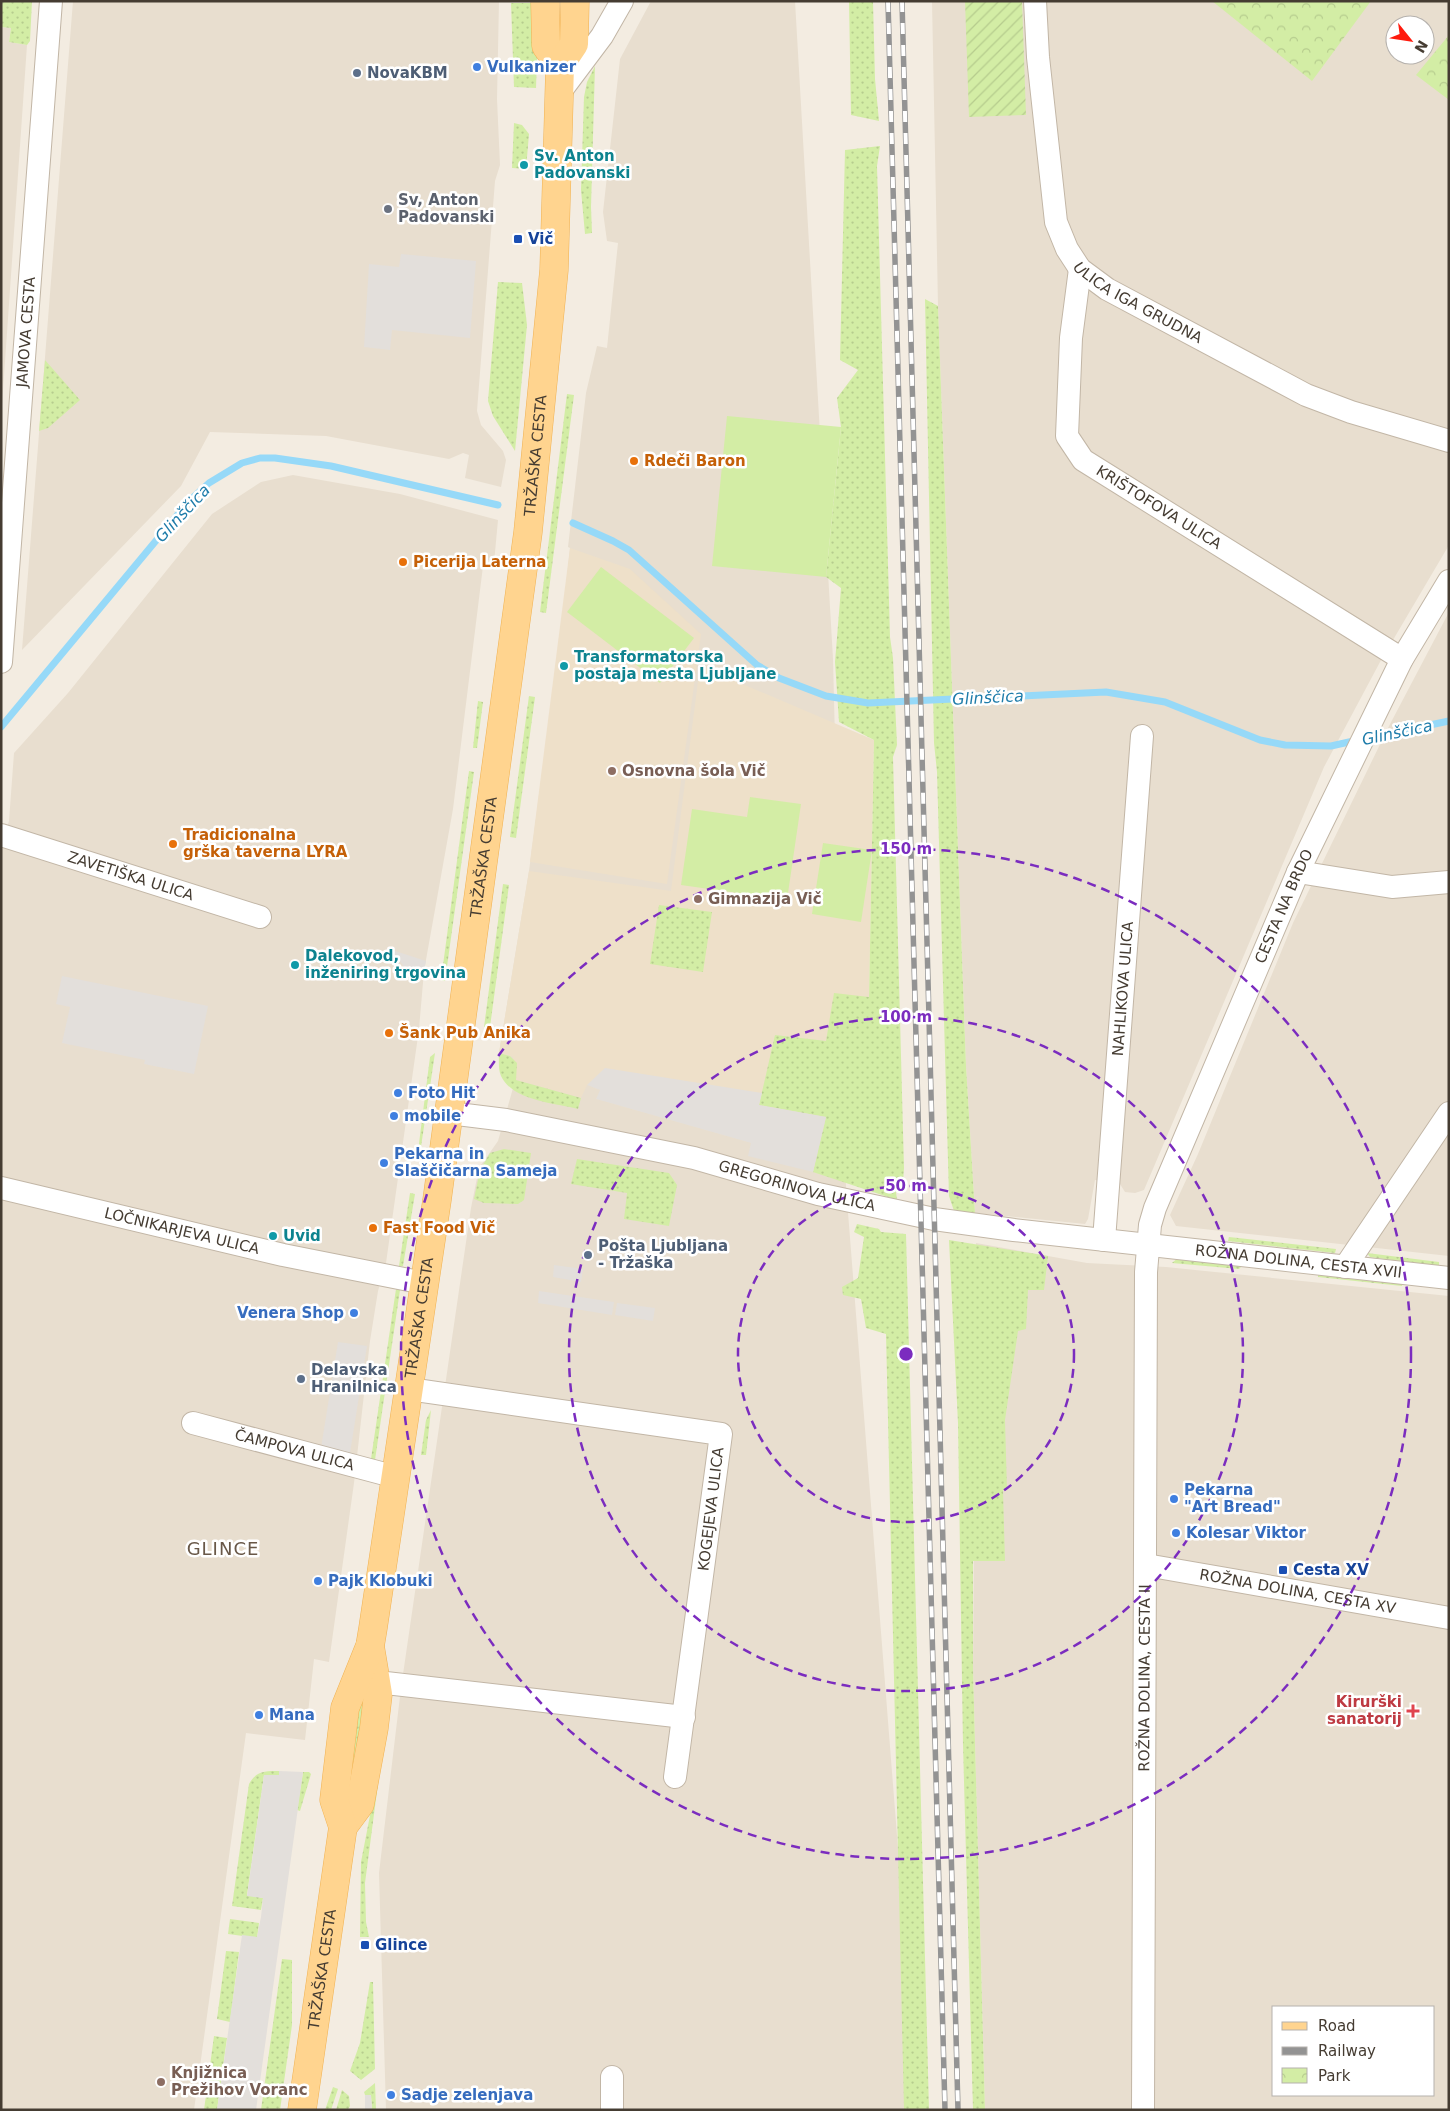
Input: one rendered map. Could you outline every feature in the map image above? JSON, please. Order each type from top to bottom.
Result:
[{"type":"main road","points":[[545,1],[546,46],[560,64],[574,44],[575,1]]},
{"type":"main road","name":"TRŽAŠKA CESTA","points":[[302,2110],[343,1827],[334,1800],[345,1708],[370,1646],[449,1113],[527,541],[554,270],[560,64]]},
{"type":"main road","name":"TRŽAŠKA CESTA","points":[[343,1827],[360,1804],[374,1728],[378,1694],[370,1646]]},
{"type":"street","name":"JAMOVA CESTA","points":[[1,662],[51,1]]},
{"type":"street","points":[[560,92],[602,36],[622,1]]},
{"type":"street","name":"ULICA IGA GRUDNA","points":[[1035,1],[1053,202],[1061,237],[1080,269],[1107,289],[1306,396],[1351,412],[1449,441]]},
{"type":"street","name":"KRIŠTOFOVA ULICA","points":[[1080,269],[1071,338],[1067,436],[1083,460],[1402,659]]},
{"type":"street","name":"CESTA NA BRDO","points":[[1147,1244],[1155,1208],[1298,872],[1402,659],[1449,581]]},
{"type":"street","name":"NAHLIKOVA ULICA","points":[[1104,1240],[1142,736]]},
{"type":"street","name":"ZAVETIŠKA ULICA","points":[[1,835],[260,917]]},
{"type":"street","points":[[1298,872],[1392,887],[1449,882]]},
{"type":"street","name":"GREGORINOVA ULICA","points":[[449,1113],[506,1120],[694,1158],[818,1194],[921,1217],[1147,1244]]},
{"type":"street","points":[[1346,1267],[1449,1113]]},
{"type":"street","name":"LOČNIKARJEVA ULICA","points":[[1,1188],[283,1255],[424,1283]]},
{"type":"street","name":"ROŽNA DOLINA, CESTA XVII","points":[[1147,1244],[1449,1278]]},
{"type":"street","name":"ROŽNA DOLINA, CESTA II","points":[[1143,2110],[1147,1244]]},
{"type":"street","name":"KOGEJEVA ULICA","points":[[409,1389],[721,1434],[675,1778]]},
{"type":"street","name":"ČAMPOVA ULICA","points":[[193,1423],[396,1477]]},
{"type":"street","name":"ROŽNA DOLINA, CESTA XV","points":[[1146,1565],[1449,1618]]},
{"type":"street","points":[[376,1682],[684,1717]]},
{"type":"street","points":[[612,2077],[612,2110]]},
{"type":"shaded area","points":[[73,1],[499,1],[497,99],[500,165],[495,181],[477,411],[481,425],[503,451],[506,460],[501,487],[465,478],[469,455],[463,453],[449,459],[326,436],[210,432],[181,486],[22,650]]},
{"type":"shaded area","points":[[651,1],[795,1],[833,659],[846,1187],[899,1861],[908,2110],[386,2110],[379,1873],[401,1688],[471,1208],[479,1168],[498,1141],[517,1074],[510,1056],[499,1053],[529,871],[563,615],[570,548],[568,547],[586,393],[597,346],[607,348],[618,243],[607,241],[603,212],[620,59]]},
{"type":"shaded area","points":[[932,1],[1449,1],[1449,545],[1380,662],[1324,767],[1144,1190],[1135,1193],[1125,1192],[1120,1184],[1095,1180],[1088,1219],[1085,1224],[975,1213],[966,1066],[938,306]]},
{"type":"shaded area","points":[[1,27],[11,28],[9,42],[27,45],[1,419]]},
{"type":"shaded area","points":[[401,254],[476,261],[470,338],[392,330],[390,350],[364,347],[369,264],[399,267]]},
{"type":"shaded area","points":[[293,475],[400,494],[498,520],[494,563],[484,558],[453,809],[424,971],[419,1029],[386,1263],[378,1291],[370,1341],[354,1483],[329,1662],[314,1659],[305,1740],[246,1733],[194,2110],[1,2110],[1,848],[9,821],[14,753],[68,693],[212,514],[261,482]]},
{"type":"shaded area","name":"Osnovna šola Vič","points":[[570,548],[630,569],[701,634],[667,884],[530,862]]},
{"type":"shaded area","points":[[1449,612],[1449,1256],[1176,1226],[1170,1215],[1198,1154],[1293,923],[1388,728]]},
{"type":"shaded area","name":"Gimnazija Vič","points":[[700,666],[874,740],[869,998],[826,1041],[775,1035],[751,1143],[596,1099],[600,1090],[587,1085],[581,1098],[516,1080],[513,1057],[499,1053],[529,871],[671,891]]},
{"type":"shaded area","points":[[392,950],[426,961],[424,971],[404,967]]},
{"type":"shaded area","points":[[62,976],[208,1006],[194,1074],[144,1064],[145,1060],[62,1043],[70,1007],[56,1004]]},
{"type":"shaded area","points":[[605,1068],[762,1093],[759,1105],[826,1117],[813,1172],[748,1156],[751,1143],[596,1099],[600,1090],[587,1085]]},
{"type":"shaded area","points":[[976,1243],[1087,1263],[1166,1267],[1449,1296],[1449,2110],[985,2110],[973,1668]]},
{"type":"shaded area","points":[[554,1265],[583,1269],[581,1282],[553,1277]]},
{"type":"shaded area","points":[[539,1291],[614,1302],[612,1315],[538,1303]]},
{"type":"shaded area","points":[[617,1303],[655,1308],[653,1321],[615,1315]]},
{"type":"shaded area","points":[[338,1342],[367,1346],[350,1453],[321,1448]]},
{"type":"shaded area","points":[[279,1771],[303,1772],[256,2110],[217,2110],[242,1935],[257,1937],[261,1917],[263,1898],[247,1896],[264,1775],[279,1775]]},
{"type":"shaded area","points":[[365,2095],[371,2095],[372,2110],[365,2110]]},
{"type":"green space","points":[[1,1],[32,1],[30,41],[27,45],[9,42],[11,28],[1,27]]},
{"type":"green space","points":[[849,1],[873,1],[875,79],[879,121],[851,115]]},
{"type":"green space","points":[[965,1],[1022,1],[1026,115],[969,117]]},
{"type":"green space","points":[[1212,1],[1371,1],[1312,81]]},
{"type":"green space","points":[[511,3],[534,3],[537,59],[536,88],[514,87]]},
{"type":"green space","points":[[1449,35],[1449,100],[1416,75],[1424,65],[1435,65],[1435,52]]},
{"type":"green space","points":[[595,66],[592,233],[585,234],[581,190],[584,97],[587,82]]},
{"type":"green space","points":[[514,123],[522,125],[529,134],[526,169],[512,168]]},
{"type":"green space","points":[[880,146],[877,166],[890,637],[893,658],[897,745],[893,757],[904,1168],[903,1183],[895,1184],[897,1200],[813,1172],[826,1117],[759,1105],[775,1035],[826,1041],[834,993],[869,997],[874,740],[839,722],[835,662],[841,588],[826,577],[841,427],[837,398],[858,370],[840,360],[845,150]]},
{"type":"green space","points":[[498,282],[522,283],[527,325],[515,451],[493,416],[488,401]]},
{"type":"green space","points":[[925,299],[938,306],[966,1066],[975,1213],[954,1211],[949,1196],[937,772],[934,743]]},
{"type":"green space","points":[[45,360],[80,400],[48,428],[39,431]]},
{"type":"green space","points":[[567,394],[574,395],[546,613],[540,612]]},
{"type":"green space","points":[[727,416],[841,427],[826,577],[712,566]]},
{"type":"green space","points":[[601,567],[694,638],[660,683],[567,612]]},
{"type":"green space","points":[[529,696],[535,697],[516,838],[510,837]]},
{"type":"green space","points":[[478,701],[483,702],[477,748],[473,748]]},
{"type":"green space","points":[[469,771],[474,772],[445,981],[441,980]]},
{"type":"green space","points":[[750,797],[801,804],[787,900],[681,885],[692,809],[747,817]]},
{"type":"green space","points":[[823,843],[872,850],[861,922],[812,914]]},
{"type":"green space","points":[[503,884],[509,885],[490,1027],[484,1027]]},
{"type":"green space","points":[[659,905],[712,912],[703,972],[650,964]]},
{"type":"green space","points":[[435,1053],[419,1160],[417,1159],[430,1057]]},
{"type":"green space","points":[[499,1053],[510,1056],[517,1063],[516,1080],[581,1098],[578,1109],[535,1100],[515,1091],[501,1076]]},
{"type":"green space","points":[[504,1149],[531,1153],[524,1200],[518,1204],[484,1203],[474,1199],[480,1170],[490,1153]]},
{"type":"green space","points":[[577,1159],[669,1173],[677,1185],[669,1226],[624,1219],[627,1193],[571,1184]]},
{"type":"green space","points":[[410,1193],[415,1194],[403,1266],[399,1266]]},
{"type":"green space","points":[[857,1224],[879,1229],[881,1232],[906,1234],[929,2110],[904,2110],[886,1334],[866,1328],[861,1299],[843,1295],[842,1287],[858,1278],[864,1237],[854,1232]]},
{"type":"green space","points":[[1229,1237],[1336,1249],[1335,1253],[1228,1241]]},
{"type":"green space","points":[[949,1240],[1048,1256],[1044,1290],[1028,1290],[1026,1329],[1018,1331],[1005,1420],[1007,1490],[1003,1490],[1005,1561],[973,1561],[973,1668],[985,2110],[973,2110],[963,1745],[958,1423]]},
{"type":"green space","points":[[1367,1253],[1439,1262],[1439,1266],[1370,1257]]},
{"type":"green space","points":[[1180,1256],[1243,1265],[1239,1269],[1172,1263]]},
{"type":"green space","points":[[1318,1273],[1403,1282],[1402,1286],[1318,1277]]},
{"type":"green space","points":[[396,1289],[400,1290],[375,1460],[371,1459]]},
{"type":"green space","points":[[431,1410],[426,1455],[421,1455],[426,1420]]},
{"type":"green space","points":[[367,1692],[347,1803],[356,1708]]},
{"type":"green space","points":[[382,1753],[365,1883],[366,1922],[369,1937],[360,1937],[361,1862]]},
{"type":"green space","points":[[279,1771],[279,1775],[264,1775],[247,1895],[263,1898],[261,1910],[232,1906],[249,1784],[258,1774]]},
{"type":"green space","points":[[303,1772],[311,1774],[300,1811],[297,1810]]},
{"type":"green space","points":[[230,1919],[259,1923],[257,1938],[228,1934]]},
{"type":"green space","points":[[226,1951],[239,1952],[230,2022],[217,2019]]},
{"type":"green space","points":[[282,1959],[292,1960],[292,2025],[280,2110],[261,2110]]},
{"type":"green space","points":[[370,1982],[373,1982],[375,2069],[361,2080],[350,2071],[360,2043]]},
{"type":"green space","points":[[214,2036],[227,2038],[217,2110],[204,2110]]},
{"type":"green space","points":[[375,2083],[376,2110],[372,2110],[371,2096],[365,2095],[364,2092]]},
{"type":"green space","points":[[333,2087],[338,2089],[331,2110],[325,2110]]},
{"type":"green space","points":[[342,2090],[349,2096],[350,2106],[348,2110],[336,2110]]},
{"type":"waterway","name":"Glinščica","points":[[1,727],[189,501],[209,483],[242,463],[260,458],[275,458],[331,466],[498,505]]},
{"type":"waterway","name":"Glinščica","points":[[573,523],[629,550],[757,665],[779,678],[826,696],[868,703],[1106,692],[1165,702],[1260,740],[1285,745],[1331,746],[1358,740]]},
{"type":"waterway","name":"Glinščica","points":[[1368,738],[1449,721]]},
{"type":"railway","points":[[888,1],[945,2110]]},
{"type":"railway","points":[[902,1],[958,2110]]},
{"type":"place","name":"Vulkanizer","points":[[477,67]]},
{"type":"place","name":"NovaKBM","points":[[357,73]]},
{"type":"place","name":"Sv. Anton Padovanski","points":[[524,165]]},
{"type":"place","name":"Sv, Anton Padovanski","points":[[388,209]]},
{"type":"place","name":"Vič","points":[[518,239]]},
{"type":"place","name":"Rdeči Baron","points":[[634,461]]},
{"type":"place","name":"Picerija Laterna","points":[[403,562]]},
{"type":"place","name":"Transformatorska postaja mesta Ljubljane","points":[[564,666]]},
{"type":"place","name":"Osnovna šola Vič","points":[[612,771]]},
{"type":"place","name":"Tradicionalna grška taverna LYRA","points":[[173,844]]},
{"type":"place","name":"Gimnazija Vič","points":[[698,899]]},
{"type":"place","name":"Dalekovod, inženiring trgovina","points":[[295,965]]},
{"type":"place","name":"Šank Pub Anika","points":[[389,1033]]},
{"type":"place","name":"Foto Hit","points":[[398,1093]]},
{"type":"place","name":"mobile","points":[[394,1116]]},
{"type":"place","name":"Pekarna in Slaščičarna Sameja","points":[[384,1163]]},
{"type":"place","name":"Fast Food Vič","points":[[373,1228]]},
{"type":"place","name":"Uvid","points":[[273,1236]]},
{"type":"place","name":"Pošta Ljubljana - Tržaška","points":[[588,1255]]},
{"type":"place","name":"Venera Shop","points":[[354,1313]]},
{"type":"place","name":"Delavska Hranilnica","points":[[301,1379]]},
{"type":"place","name":"Pekarna \"Art Bread\"","points":[[1174,1499]]},
{"type":"place","name":"Kolesar Viktor","points":[[1176,1533]]},
{"type":"place","name":"Cesta XV","points":[[1283,1570]]},
{"type":"place","name":"Pajk Klobuki","points":[[318,1581]]},
{"type":"place","name":"Kirurški sanatorij","points":[[1413,1711]]},
{"type":"place","name":"Mana","points":[[259,1715]]},
{"type":"place","name":"Glince","points":[[365,1945]]},
{"type":"place","name":"Knjižnica Prežihov Voranc","points":[[161,2082]]},
{"type":"place","name":"Sadje zelenjava","points":[[391,2095]]},
{"type":"district","name":"GLINCE","points":[[223,1549]]}]
